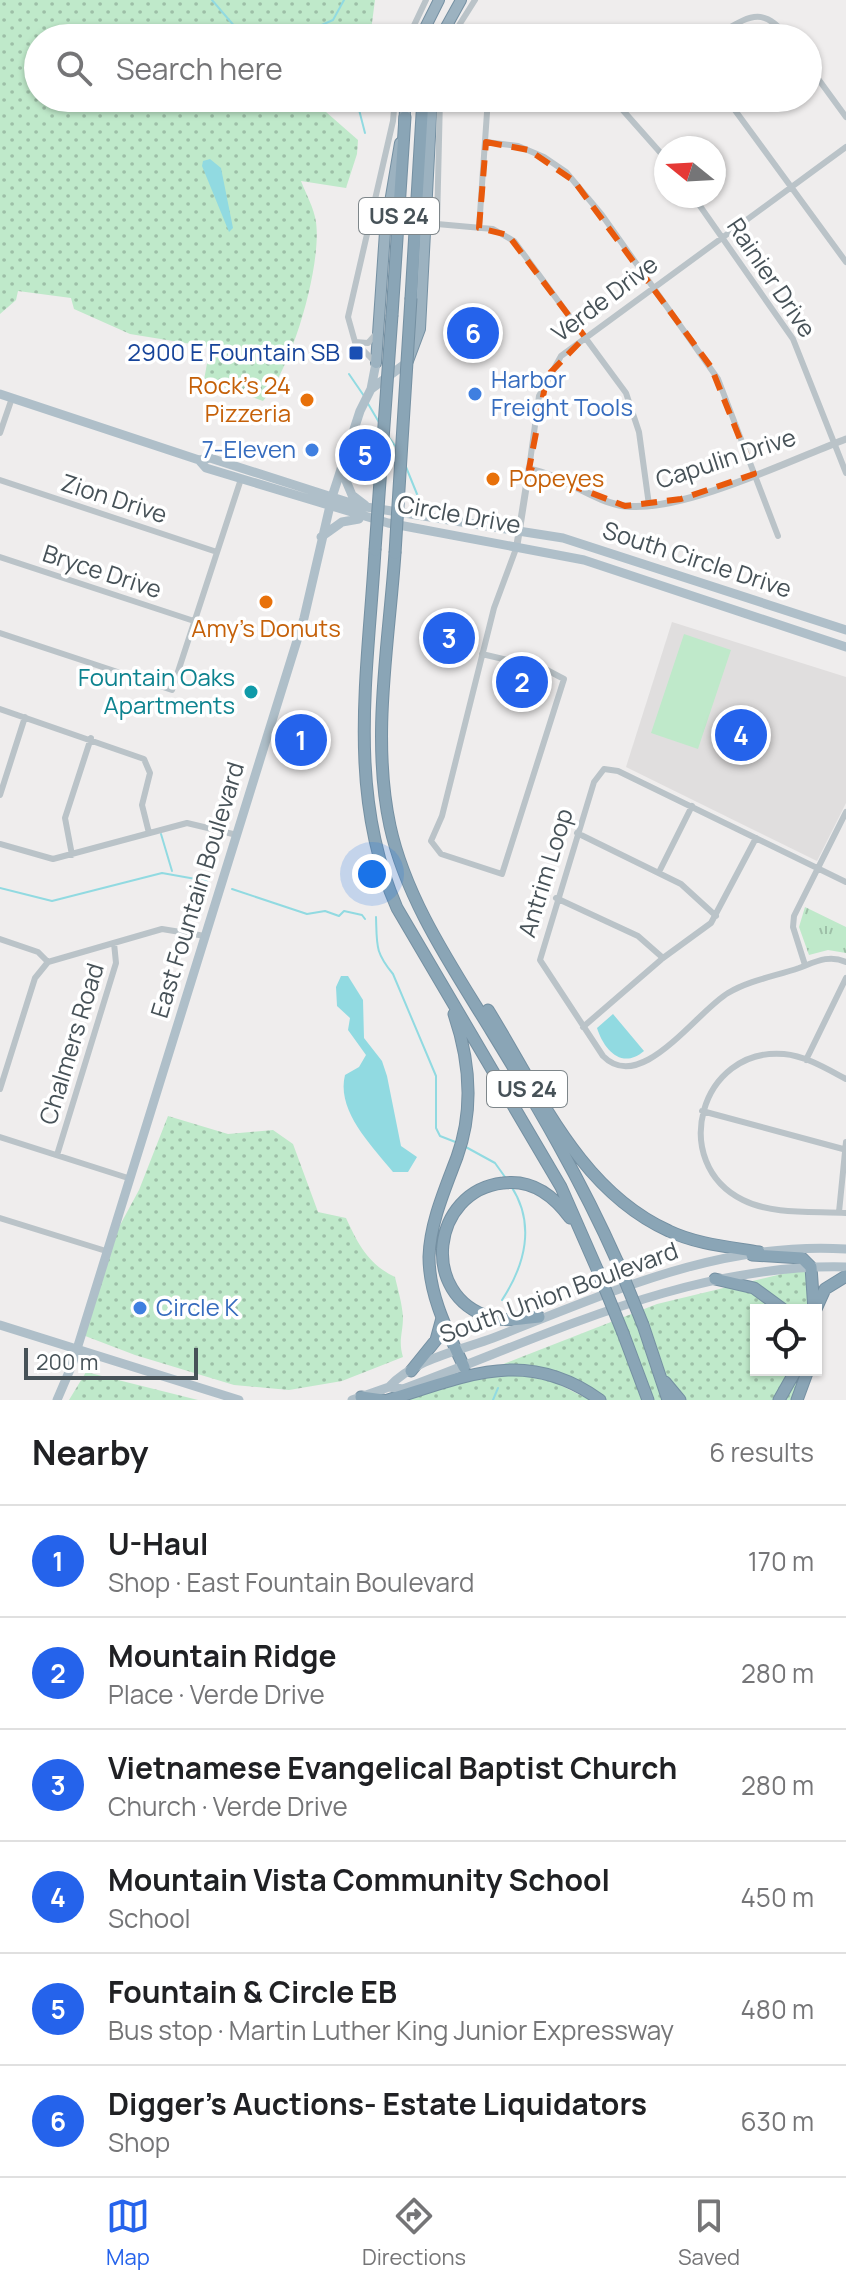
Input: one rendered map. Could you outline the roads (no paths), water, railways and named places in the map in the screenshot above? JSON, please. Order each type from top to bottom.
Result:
[{"type":"highway","points":[[427,24],[439,0]]},
{"type":"highway","points":[[449,24],[461,0]]},
{"type":"highway","name":"US 24","points":[[405,112],[364,743],[369,825],[397,908],[561,1187],[648,1400]]},
{"type":"highway","name":"US 24","points":[[422,112],[383,729],[385,795],[399,859],[428,922],[560,1143],[617,1261],[668,1400]]},
{"type":"highway","points":[[405,364],[420,329],[431,112]]},
{"type":"highway","points":[[381,363],[377,333],[385,232],[405,117]]},
{"type":"highway","points":[[428,922],[451,952],[568,1142],[607,1190],[626,1206],[671,1233],[759,1252]]},
{"type":"highway","points":[[447,994],[467,1063],[468,1104],[462,1140],[431,1237],[432,1283],[442,1317],[464,1367]]},
{"type":"highway","points":[[539,1317],[492,1318],[469,1306],[450,1285],[441,1258],[442,1237],[452,1213],[465,1198],[489,1185],[512,1182],[549,1195],[585,1240]]},
{"type":"highway","points":[[740,1255],[802,1258],[811,1267],[814,1304]]},
{"type":"highway","points":[[817,1304],[825,1289],[846,1276]]},
{"type":"highway","points":[[715,1279],[754,1288],[776,1304]]},
{"type":"highway","points":[[411,1371],[436,1340],[442,1317]]},
{"type":"highway","points":[[357,1398],[385,1400],[464,1374],[514,1370],[557,1378],[600,1400]]},
{"type":"highway","points":[[661,1376],[680,1400]]},
{"type":"highway","points":[[779,1400],[793,1376]]},
{"type":"highway","points":[[797,1400],[806,1376]]},
{"type":"main road","name":"East Fountain Boulevard","points":[[57,1400],[76,1349],[304,618],[330,502],[360,411],[374,387],[381,363]]},
{"type":"main road","name":"East Fountain Boulevard","points":[[374,387],[405,364]]},
{"type":"main road","points":[[0,394],[199,460],[210,458],[330,502]]},
{"type":"main road","points":[[199,460],[206,468],[330,502]]},
{"type":"main road","points":[[321,537],[341,522],[367,513],[352,495],[341,468]]},
{"type":"main road","name":"Circle Drive","points":[[330,502],[367,513],[536,549]]},
{"type":"main road","name":"Circle Drive","points":[[367,513],[535,532]]},
{"type":"main road","name":"South Circle Drive","points":[[535,532],[586,544],[846,630]]},
{"type":"main road","name":"South Circle Drive","points":[[536,549],[584,560],[846,647]]},
{"type":"main road","name":"South Union Boulevard","points":[[389,1387],[399,1376],[539,1317],[668,1270],[759,1252],[846,1249]]},
{"type":"main road","name":"South Union Boulevard","points":[[357,1398],[389,1387],[403,1389],[650,1297],[715,1279],[751,1272],[846,1267]]},
{"type":"main road","points":[[0,1325],[239,1400]]},
{"type":"street","points":[[415,24],[426,0]]},
{"type":"street","points":[[454,24],[475,0]]},
{"type":"street","points":[[737,24],[761,15],[778,24]]},
{"type":"street","points":[[822,84],[846,117]]},
{"type":"street","points":[[394,112],[348,310],[348,323],[355,342],[381,363],[405,364]]},
{"type":"street","points":[[440,112],[437,224],[501,231],[514,241],[632,406],[649,505]]},
{"type":"street","points":[[479,228],[487,112]]},
{"type":"street","points":[[624,112],[654,145]]},
{"type":"street","points":[[736,112],[846,262]]},
{"type":"street","points":[[486,142],[529,150],[566,172],[654,287],[718,379],[778,536]]},
{"type":"street","name":"Verde Drive","points":[[482,654],[545,669],[564,679],[502,874],[441,854],[431,841],[442,816],[482,654],[497,599],[517,545],[539,396],[547,376],[561,356],[585,337],[846,147]]},
{"type":"street","name":"Rainier Drive","points":[[702,208],[793,339],[846,473]]},
{"type":"street","points":[[355,342],[368,343],[377,333]]},
{"type":"street","points":[[0,433],[12,398]]},
{"type":"street","name":"Capulin Drive","points":[[529,469],[552,474],[600,499],[625,506],[649,505],[696,495],[846,439]]},
{"type":"street","points":[[0,633],[172,690],[241,479]]},
{"type":"street","name":"Zion Drive","points":[[0,480],[217,552]]},
{"type":"street","name":"Bryce Drive","points":[[0,557],[194,621]]},
{"type":"street","points":[[0,709],[133,753],[147,764],[150,773],[142,805],[149,833]]},
{"type":"street","points":[[0,795],[25,717]]},
{"type":"street","points":[[72,855],[65,818],[91,738]]},
{"type":"street","points":[[147,764],[155,761]]},
{"type":"street","name":"Antrim Loop","points":[[846,882],[618,771],[604,769],[594,782],[556,898],[540,960],[608,1061],[620,1067],[634,1068],[648,1061],[728,993],[827,958],[846,962]]},
{"type":"street","points":[[659,872],[692,806]]},
{"type":"street","points":[[805,965],[793,921],[846,812]]},
{"type":"street","points":[[0,844],[45,858],[72,855],[187,823],[237,835]]},
{"type":"street","points":[[577,833],[681,884],[716,916]]},
{"type":"street","points":[[583,1027],[663,958],[706,928],[716,916],[756,838]]},
{"type":"street","points":[[556,898],[638,936],[663,958]]},
{"type":"street","points":[[0,1089],[35,978],[48,962],[170,928],[205,937]]},
{"type":"street","points":[[0,939],[38,952],[48,962]]},
{"type":"street","name":"Chalmers Road","points":[[57,1155],[116,963],[114,943]]},
{"type":"street","points":[[806,1060],[846,978]]},
{"type":"street","points":[[702,1111],[844,1145],[842,1213],[768,1208],[735,1196],[716,1179],[706,1163],[699,1136],[702,1111],[718,1081],[745,1060],[779,1054],[806,1060],[846,1079]]},
{"type":"street","points":[[0,1137],[128,1178]]},
{"type":"street","points":[[0,1218],[106,1251]]},
{"type":"water","points":[[210,159],[221,168],[233,228],[229,232],[202,166],[203,161]]},
{"type":"water","points":[[341,976],[348,976],[363,1000],[364,1038],[382,1061],[401,1146],[417,1157],[408,1172],[393,1172],[366,1139],[346,1102],[345,1075],[359,1067],[366,1055],[348,1030],[350,1018],[337,1006],[336,987]]},
{"type":"water","points":[[613,1014],[644,1051],[628,1059],[609,1050],[597,1028]]},
{"type":"waterway","points":[[212,0],[233,24]]},
{"type":"waterway","points":[[324,24],[333,20],[344,0]]},
{"type":"waterway","points":[[360,112],[365,133]]},
{"type":"waterway","points":[[349,374],[364,396]]},
{"type":"waterway","points":[[367,402],[380,424]]},
{"type":"waterway","points":[[388,436],[396,447]]},
{"type":"waterway","points":[[406,467],[419,499]]},
{"type":"waterway","points":[[161,834],[172,871]]},
{"type":"waterway","points":[[0,888],[52,901],[162,873],[207,881]]},
{"type":"waterway","points":[[232,889],[307,914],[325,911],[339,916],[344,911],[362,915],[365,919]]},
{"type":"waterway","points":[[376,917],[380,954],[393,974],[436,1076],[436,1128],[440,1136],[458,1143]]},
{"type":"waterway","points":[[464,1146],[495,1163],[505,1177]]},
{"type":"waterway","points":[[502,1300],[517,1273],[524,1244],[523,1215],[511,1186]]},
{"type":"waterway","points":[[493,1400],[498,1388]]},
{"type":"place","name":"Digger's Auctions- Estate Liquidators","points":[[473,333]]},
{"type":"place","name":"2900 E Fountain SB","points":[[356,353]]},
{"type":"place","name":"Harbor Freight Tools","points":[[475,394]]},
{"type":"place","name":"Rock's 24 Pizzeria","points":[[307,400]]},
{"type":"place","name":"7-Eleven","points":[[312,450]]},
{"type":"place","name":"Fountain & Circle EB","points":[[365,455]]},
{"type":"place","name":"Popeyes","points":[[493,479]]},
{"type":"place","name":"Amy's Donuts","points":[[266,602]]},
{"type":"place","name":"Vietnamese Evangelical Baptist Church","points":[[449,638]]},
{"type":"place","name":"Mountain Ridge","points":[[522,682]]},
{"type":"place","name":"Fountain Oaks Apartments","points":[[251,692]]},
{"type":"place","name":"Mountain Vista Community School","points":[[741,735]]},
{"type":"place","name":"U-Haul","points":[[301,740]]},
{"type":"place","name":"Circle K","points":[[140,1308]]}]
